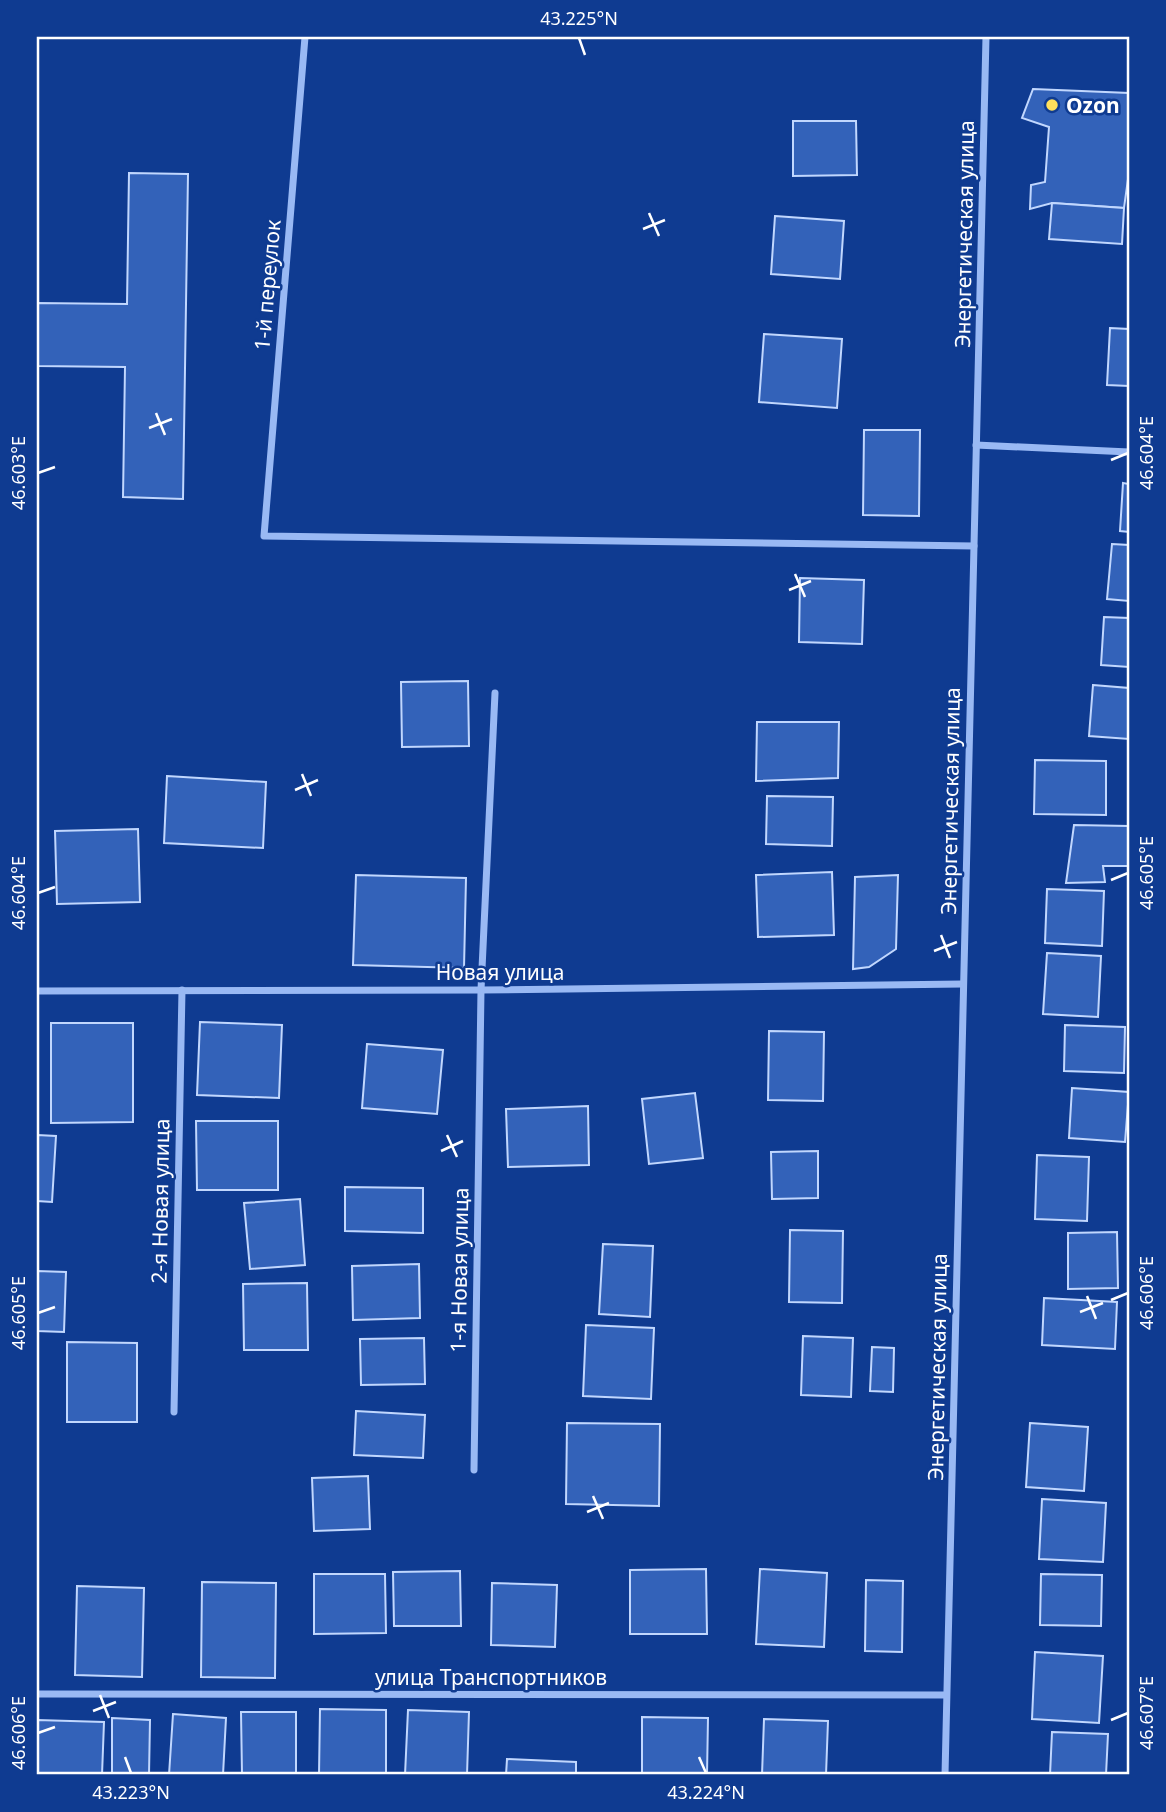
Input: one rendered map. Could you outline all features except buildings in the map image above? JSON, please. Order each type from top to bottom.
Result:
[{"type":"street","name":"1-й переулок","points":[[304,37],[264,536],[974,546]]},
{"type":"street","name":"Энергетическая улица","points":[[945,1775],[986,37]]},
{"type":"street","points":[[976,445],[1129,452]]},
{"type":"street","name":"1-я Новая улица","points":[[474,1470],[481,990],[495,693]]},
{"type":"street","name":"Новая улица","points":[[37,991],[481,990],[963,984]]},
{"type":"street","name":"2-я Новая улица","points":[[174,1412],[182,990]]},
{"type":"street","name":"улица Транспортников","points":[[37,1694],[946,1695]]},
{"type":"place","name":"Ozon","points":[[1052,105]]}]
